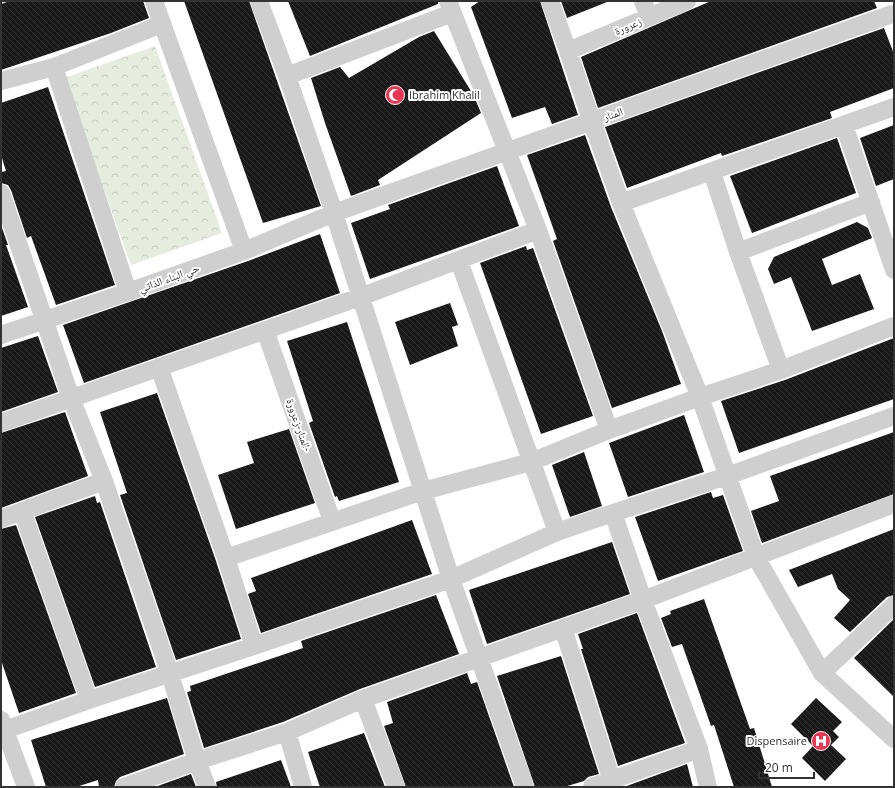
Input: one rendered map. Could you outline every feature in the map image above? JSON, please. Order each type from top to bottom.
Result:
[{"type":"street","points":[[154,1],[244,251]]},
{"type":"street","points":[[259,1],[287,76],[334,213],[451,579],[525,787]]},
{"type":"street","points":[[550,1],[621,204],[700,397],[756,557],[822,673],[891,732]]},
{"type":"street","name":"زعرورة","points":[[568,51],[646,9],[687,1]]},
{"type":"street","points":[[287,76],[450,7],[508,150],[609,430]]},
{"type":"street","name":"المنار","points":[[334,213],[508,150],[592,122],[891,12]]},
{"type":"street","points":[[1,81],[54,67],[162,24]]},
{"type":"street","points":[[54,67],[128,292]]},
{"type":"street","points":[[621,204],[894,107]]},
{"type":"street","points":[[844,125],[894,270]]},
{"type":"street","points":[[712,172],[738,252],[781,370]]},
{"type":"street","points":[[1,193],[71,398],[104,481],[207,787]]},
{"type":"street","points":[[738,252],[870,202]]},
{"type":"street","name":"حي البناء الذاتي","points":[[1,335],[244,251],[334,213]]},
{"type":"street","points":[[1,423],[360,297],[538,230]]},
{"type":"street","points":[[459,261],[557,532]]},
{"type":"street","points":[[226,558],[423,491],[531,462],[609,430],[781,370],[894,326]]},
{"type":"street","name":"المنار-زعرورة-","points":[[265,330],[332,521]]},
{"type":"street","points":[[159,367],[226,558],[254,646]]},
{"type":"street","points":[[26,787],[3,725],[89,700],[170,674],[451,579],[557,532],[727,476],[894,416]]},
{"type":"street","points":[[1,519],[104,481]]},
{"type":"street","points":[[124,787],[286,732],[363,699],[643,600],[894,504]]},
{"type":"street","points":[[22,511],[89,700]]},
{"type":"street","points":[[612,513],[699,749],[708,787]]},
{"type":"street","points":[[822,673],[894,605]]},
{"type":"street","points":[[563,628],[613,783]]},
{"type":"street","points":[[363,699],[396,787]]},
{"type":"street","points":[[286,732],[303,787]]},
{"type":"street","points":[[592,787],[613,783],[699,749]]},
{"type":"green space","points":[[155,46],[222,233],[131,265],[64,78]]},
{"type":"building","points":[[10,1],[143,1],[149,18],[111,33],[1,70],[1,4]]},
{"type":"building","points":[[184,1],[249,1],[321,206],[263,223]]},
{"type":"building","points":[[288,1],[438,1],[438,4],[310,56]]},
{"type":"building","points":[[480,1],[540,1],[578,115],[552,124],[545,107],[512,118],[471,7]]},
{"type":"building","points":[[561,1],[607,1],[607,2],[567,18]]},
{"type":"building","points":[[711,1],[874,1],[877,8],[598,108],[581,57]]},
{"type":"building","points":[[884,28],[894,54],[894,88],[830,112],[832,118],[722,156],[721,153],[627,188],[605,127]]},
{"type":"building","name":"Ibrahim Khalil","points":[[434,31],[474,96],[481,113],[378,180],[380,185],[351,196],[311,78],[340,67],[349,78],[419,37]]},
{"type":"building","points":[[48,87],[115,285],[56,305],[31,236],[27,238],[11,190],[8,185],[1,183],[1,172],[6,171],[1,155],[1,103]]},
{"type":"building","points":[[894,125],[894,179],[876,186],[860,138]]},
{"type":"building","points":[[585,135],[611,207],[662,331],[681,384],[612,408],[553,241],[557,239],[527,155]]},
{"type":"building","points":[[837,138],[856,193],[752,233],[730,176]]},
{"type":"building","points":[[497,166],[519,226],[370,279],[351,223],[390,209],[388,205]]},
{"type":"building","points":[[857,222],[868,228],[872,238],[822,259],[832,285],[860,274],[874,309],[812,331],[791,277],[774,284],[768,269],[774,257]]},
{"type":"building","points":[[1,225],[8,245],[6,245],[28,307],[1,316]]},
{"type":"building","points":[[320,234],[340,293],[84,383],[63,325],[248,261]]},
{"type":"building","points":[[526,246],[527,250],[533,248],[593,416],[541,434],[480,263]]},
{"type":"building","points":[[450,303],[458,325],[452,327],[458,346],[410,365],[395,322]]},
{"type":"building","points":[[347,322],[399,482],[339,501],[337,496],[335,497],[309,423],[313,421],[287,341]]},
{"type":"building","points":[[38,336],[58,392],[1,412],[1,348]]},
{"type":"building","points":[[894,338],[894,399],[739,453],[721,401],[785,380]]},
{"type":"building","points":[[157,393],[216,561],[241,639],[176,660],[120,495],[127,493],[100,412]]},
{"type":"building","points":[[65,412],[88,476],[1,508],[1,433]]},
{"type":"building","points":[[684,415],[704,472],[628,497],[609,443]]},
{"type":"building","points":[[289,429],[315,503],[236,529],[218,475],[254,463],[247,442]]},
{"type":"building","points":[[894,432],[894,494],[762,543],[751,511],[779,501],[770,476]]},
{"type":"building","points":[[584,452],[602,506],[570,517],[552,465]]},
{"type":"building","points":[[711,492],[713,498],[723,495],[743,551],[658,581],[635,517]]},
{"type":"building","points":[[95,496],[97,503],[100,502],[156,667],[95,687],[35,517]]},
{"type":"building","points":[[412,520],[432,574],[261,633],[248,594],[256,591],[251,578]]},
{"type":"building","points":[[16,525],[76,693],[19,713],[1,660],[1,529]]},
{"type":"building","points":[[894,529],[894,595],[887,597],[850,632],[834,618],[850,600],[838,589],[832,574],[798,587],[789,570]]},
{"type":"building","points":[[612,542],[630,594],[487,644],[469,590]]},
{"type":"building","points":[[436,595],[459,654],[360,689],[283,722],[204,748],[187,692],[191,691],[190,686],[303,648],[301,641]]},
{"type":"building","points":[[704,599],[750,729],[754,728],[772,787],[734,787],[714,725],[711,726],[682,644],[672,647],[661,618],[671,614],[670,611]]},
{"type":"building","points":[[637,613],[685,743],[618,766],[581,649],[583,649],[578,634]]},
{"type":"building","points":[[894,619],[894,697],[854,658]]},
{"type":"building","points":[[561,656],[599,774],[588,777],[584,781],[564,787],[535,787],[497,676]]},
{"type":"building","points":[[467,673],[471,684],[477,682],[514,787],[406,787],[384,726],[393,723],[387,702]]},
{"type":"building","points":[[167,698],[184,754],[120,777],[116,781],[114,787],[99,787],[98,780],[76,787],[46,787],[31,740]]},
{"type":"building","name":"Dispensaire","points":[[816,698],[842,722],[833,731],[839,737],[831,745],[846,759],[825,781],[802,758],[813,746],[791,724]]},
{"type":"building","points":[[364,733],[385,787],[320,787],[308,752]]},
{"type":"building","points":[[281,760],[291,787],[217,787],[216,782]]},
{"type":"building","points":[[687,764],[693,787],[624,787]]},
{"type":"building","points":[[191,774],[196,787],[155,787]]},
{"type":"place","name":"Ibrahim Khalil","points":[[395,95]]},
{"type":"place","name":"Dispensaire","points":[[821,741]]}]
